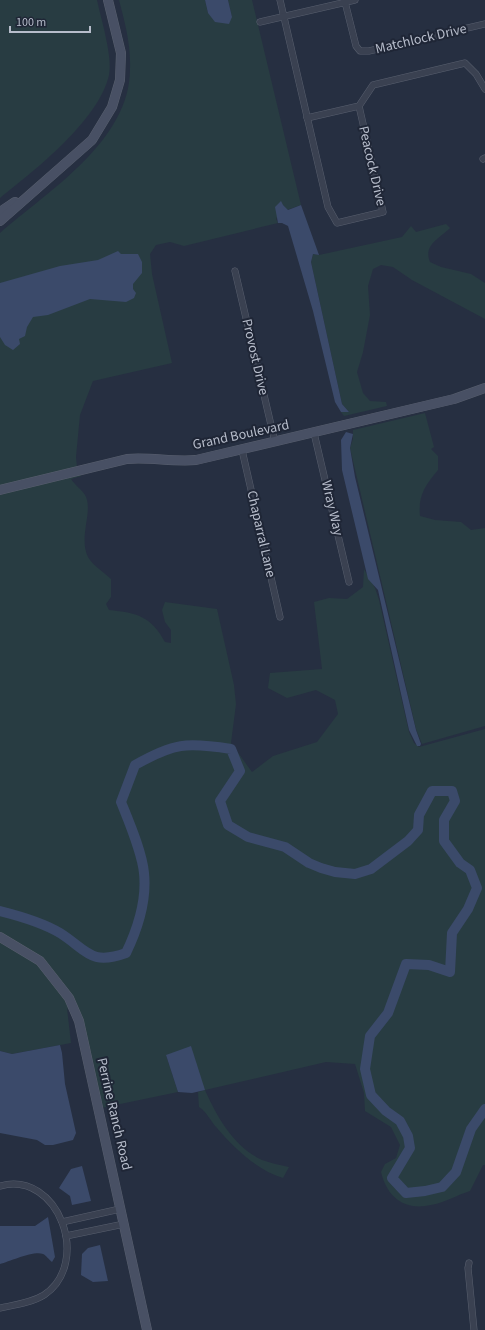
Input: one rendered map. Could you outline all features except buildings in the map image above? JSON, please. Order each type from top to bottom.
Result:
[{"type":"street","points":[[0,221],[92,140],[112,107],[120,80],[120,53],[108,0]]},
{"type":"street","name":"Peacock Drive","points":[[280,0],[328,207],[337,223],[383,212],[359,106]]},
{"type":"street","points":[[260,22],[355,0]]},
{"type":"street","name":"Matchlock Drive","points":[[345,2],[356,46],[360,51],[369,51],[485,24]]},
{"type":"street","name":"Peacock Drive","points":[[307,118],[359,106],[373,85],[465,63],[476,74],[485,89]]},
{"type":"street","points":[[0,212],[29,195]]},
{"type":"street","name":"Provost Drive","points":[[235,271],[275,442]]},
{"type":"street","name":"Grand Boulevard","points":[[0,490],[127,459],[147,457],[184,461],[242,450],[454,399],[485,388]]},
{"type":"street","name":"Wray Way","points":[[314,433],[349,582]]},
{"type":"street","name":"Chaparral Lane","points":[[242,450],[280,617]]},
{"type":"street","name":"Perrine Ranch Road","points":[[0,937],[40,960],[69,998],[79,1021],[148,1330]]},
{"type":"street","points":[[0,1186],[14,1185],[26,1187],[39,1192],[51,1203],[62,1222],[65,1233],[66,1263],[60,1278],[52,1288],[33,1300],[0,1308]]},
{"type":"street","points":[[62,1222],[120,1209]]},
{"type":"street","points":[[65,1233],[124,1224]]},
{"type":"street","points":[[469,1263],[468,1268],[474,1330]]},
{"type":"shaded area","points":[[0,0],[97,0],[104,27],[110,67],[103,92],[93,109],[79,126],[47,159],[0,198]]},
{"type":"shaded area","points":[[119,0],[205,0],[208,13],[232,17],[228,0],[252,0],[301,205],[287,210],[283,205],[276,219],[278,223],[184,246],[170,242],[156,245],[150,254],[152,274],[172,363],[93,381],[80,415],[76,457],[77,468],[0,486],[0,233],[62,182],[83,162],[102,141],[116,119],[126,95],[130,69],[129,43]]},
{"type":"shaded area","points":[[446,224],[450,228],[430,247],[428,256],[430,262],[441,267],[471,274],[485,283],[485,319],[412,280],[393,267],[381,265],[373,269],[368,286],[370,315],[363,352],[357,372],[363,393],[370,401],[386,402],[387,406],[344,416],[341,412],[349,412],[342,404],[311,262],[313,254],[319,255],[402,237],[411,226],[416,232]]},
{"type":"shaded area","points":[[425,413],[434,447],[431,449],[438,456],[438,470],[429,481],[421,496],[420,516],[435,520],[461,522],[471,530],[485,528],[485,726],[422,744],[416,729],[350,448],[353,439],[353,430]]},
{"type":"shaded area","points":[[80,473],[81,476],[71,479],[84,493],[87,501],[88,508],[85,549],[88,557],[93,563],[111,579],[111,597],[106,604],[109,610],[142,617],[154,626],[165,642],[171,643],[171,630],[165,622],[162,610],[165,602],[217,609],[234,685],[236,704],[231,743],[252,772],[273,756],[317,742],[338,714],[335,700],[316,690],[287,698],[268,688],[270,673],[322,669],[314,602],[329,598],[347,599],[363,587],[364,569],[375,588],[379,600],[409,732],[414,743],[419,747],[485,729],[485,1165],[483,1165],[470,1191],[441,1203],[421,1206],[405,1204],[392,1195],[381,1172],[385,1164],[396,1158],[400,1145],[391,1127],[365,1111],[364,1093],[355,1064],[326,1062],[205,1090],[166,1055],[178,1092],[101,1108],[72,996],[43,959],[0,934],[0,495]]},
{"type":"shaded area","points":[[0,940],[38,963],[66,999],[75,1020],[67,1008],[71,1043],[12,1054],[0,1051]]},
{"type":"shaded area","points":[[205,1090],[221,1121],[243,1147],[262,1160],[289,1167],[283,1178],[264,1170],[231,1144],[205,1112],[199,1107],[198,1092]]},
{"type":"water","points":[[205,0],[228,0],[232,17],[229,24],[215,22],[208,13]]},
{"type":"water","points":[[281,201],[288,210],[301,205],[319,255],[313,254],[311,262],[342,404],[349,412],[341,412],[335,402],[313,311],[288,226],[278,223],[275,207]]},
{"type":"water","points":[[118,251],[121,254],[138,254],[142,262],[142,273],[133,284],[133,289],[136,293],[134,298],[126,302],[90,299],[48,315],[33,317],[27,327],[25,336],[19,339],[20,344],[13,350],[5,345],[0,337],[0,283],[60,266],[98,260]]},
{"type":"water","points":[[346,432],[353,434],[350,448],[355,477],[416,730],[421,744],[420,746],[417,746],[409,730],[378,590],[368,579],[342,470],[341,440]]},
{"type":"water","points":[[60,1045],[65,1084],[76,1133],[73,1140],[53,1145],[45,1145],[37,1140],[0,1133],[0,1051],[12,1054]]},
{"type":"water","points":[[191,1046],[205,1090],[192,1093],[178,1092],[166,1055]]},
{"type":"water","points":[[82,1166],[91,1201],[72,1205],[70,1196],[59,1188],[71,1169]]},
{"type":"water","points":[[48,1217],[55,1257],[52,1262],[44,1255],[34,1253],[0,1264],[0,1226],[35,1226]]},
{"type":"water","points":[[100,1245],[108,1281],[93,1282],[81,1275],[82,1254],[88,1248]]},
{"type":"waterway","points":[[0,911],[23,917],[46,926],[60,933],[83,950],[96,957],[114,957],[126,953],[141,914],[145,883],[141,856],[121,802],[135,765],[171,748],[202,745],[231,749],[240,771],[220,801],[228,825],[248,837],[285,847],[309,863],[335,872],[355,874],[371,869],[408,841],[418,830],[419,815],[432,791],[452,791],[455,801],[444,820],[444,841],[460,863],[470,870],[477,888],[468,909],[452,933],[450,972],[429,965],[406,964],[388,1013],[370,1036],[365,1069],[371,1095],[386,1111],[400,1121],[408,1136],[410,1148],[392,1178],[406,1193],[442,1187],[456,1172],[471,1129],[485,1109]]}]
